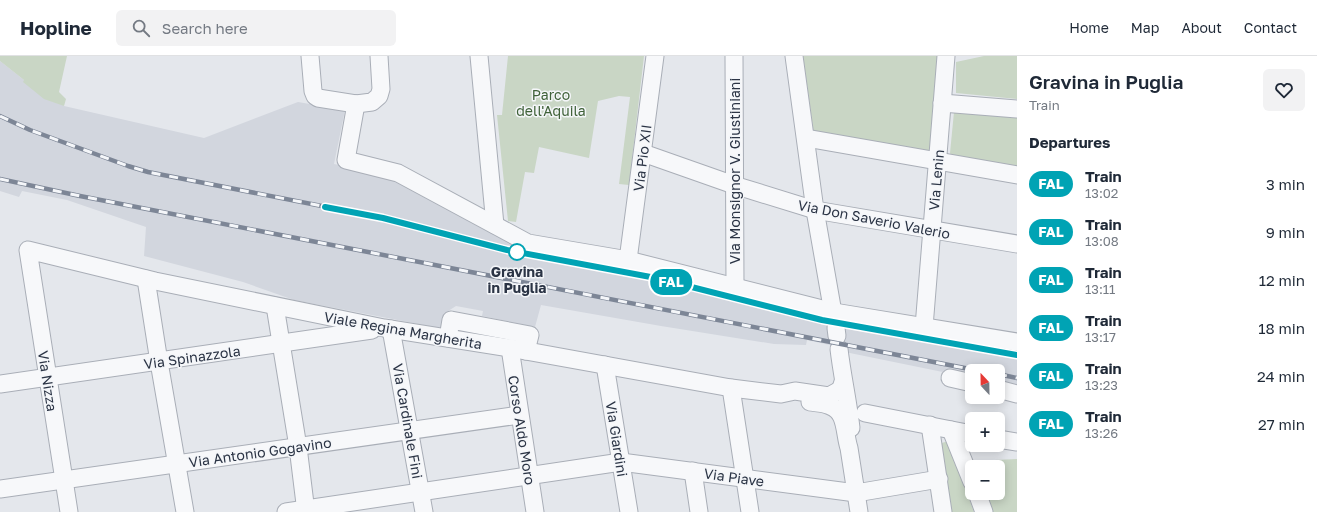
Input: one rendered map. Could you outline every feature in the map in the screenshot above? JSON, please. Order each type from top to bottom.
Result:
[{"type":"street","points":[[310,56],[313,91],[315,96],[318,98],[356,104],[372,102],[380,93],[379,56]]},
{"type":"street","points":[[479,56],[495,225]]},
{"type":"street","name":"Via Pio XII","points":[[628,260],[655,56]]},
{"type":"street","name":"Via Monsignor V. Giustiniani","points":[[734,56],[735,287]]},
{"type":"street","points":[[794,56],[815,210],[843,382],[847,396],[852,436],[849,448],[859,512]]},
{"type":"street","name":"Via Lenin","points":[[924,327],[946,56]]},
{"type":"street","points":[[942,103],[1017,109]]},
{"type":"street","points":[[356,104],[346,160],[398,173],[528,243],[628,260],[735,287],[835,327],[924,327],[1017,342]]},
{"type":"street","points":[[806,138],[1017,175]]},
{"type":"street","name":"Via Don Saverio Valerio","points":[[642,153],[734,185],[815,210],[932,231],[1017,244]]},
{"type":"street","name":"Viale Regina Margherita","points":[[28,250],[146,279],[387,329],[510,348],[732,388],[781,394],[795,391],[828,396],[838,391],[843,382]]},
{"type":"street","name":"Via Nizza","points":[[28,250],[69,512]]},
{"type":"street","points":[[146,279],[185,512]]},
{"type":"street","points":[[275,306],[298,447],[306,510]]},
{"type":"street","points":[[448,338],[451,320],[530,335],[526,351]]},
{"type":"street","name":"Via Spinazzola","points":[[0,384],[387,329]]},
{"type":"street","name":"Via Cardinale Fini","points":[[387,329],[410,431],[424,512]]},
{"type":"street","name":"Corso Aldo Moro","points":[[510,348],[535,512]]},
{"type":"street","name":"Via Giardini","points":[[605,365],[629,512]]},
{"type":"street","points":[[950,378],[965,381]]},
{"type":"street","points":[[732,388],[750,512]]},
{"type":"street","points":[[1005,391],[1017,394]]},
{"type":"street","name":"Viale Regina Margherita","points":[[781,394],[790,399],[829,405],[838,412],[843,417],[849,448]]},
{"type":"street","points":[[865,413],[965,433]]},
{"type":"street","name":"Via Antonio Gogavino","points":[[0,489],[519,415]]},
{"type":"street","points":[[930,426],[943,512]]},
{"type":"street","points":[[951,430],[965,465]]},
{"type":"street","points":[[1005,440],[1017,442]]},
{"type":"street","name":"Via Piave","points":[[286,512],[621,462],[856,493],[939,479]]},
{"type":"street","points":[[693,471],[699,512]]},
{"type":"street","points":[[980,500],[984,512]]},
{"type":"shaded area","points":[[0,61],[24,80],[64,106],[204,138],[298,102],[345,110],[334,164],[364,170],[364,174],[393,180],[521,248],[1017,349],[1017,387],[1005,384],[1005,364],[965,364],[965,377],[845,352],[844,350],[831,348],[830,345],[807,340],[806,345],[774,344],[541,305],[535,327],[482,316],[483,311],[456,306],[445,313],[444,329],[294,300],[243,282],[144,256],[146,227],[67,200],[22,191],[19,197],[0,191]]},
{"type":"green space","points":[[0,56],[67,56],[59,92],[66,99],[64,106],[44,99],[23,82],[24,80],[0,61]]},
{"type":"green space","name":"Parco dell'Aquila","points":[[508,56],[644,56],[629,185],[619,184],[630,97],[619,96],[598,101],[589,158],[539,147],[534,173],[525,172],[516,222],[508,221],[497,115],[502,115]]},
{"type":"green space","points":[[803,56],[938,56],[930,154],[814,135]]},
{"type":"green space","points":[[984,56],[1017,56],[1017,99],[956,93],[956,62]]},
{"type":"green space","points":[[954,112],[1017,118],[1017,168],[952,157],[950,153]]},
{"type":"green space","points":[[949,441],[965,486],[965,500],[970,500],[974,512],[948,512],[938,444]]},
{"type":"green space","points":[[1017,459],[1017,512],[993,512],[989,500],[1005,500],[1005,460],[995,460]]},
{"type":"railway","points":[[0,116],[30,130],[148,172],[383,218],[507,250],[656,278],[823,320],[1017,355]]},
{"type":"railway","points":[[0,179],[80,196],[965,368]]},
{"type":"railway","points":[[1005,375],[1017,378]]},
{"type":"train","name":"FAL","points":[[325,207],[383,218],[507,250],[656,278],[822,320],[1017,355]]},
{"type":"place","name":"Gravina in Puglia","points":[[517,252]]}]
